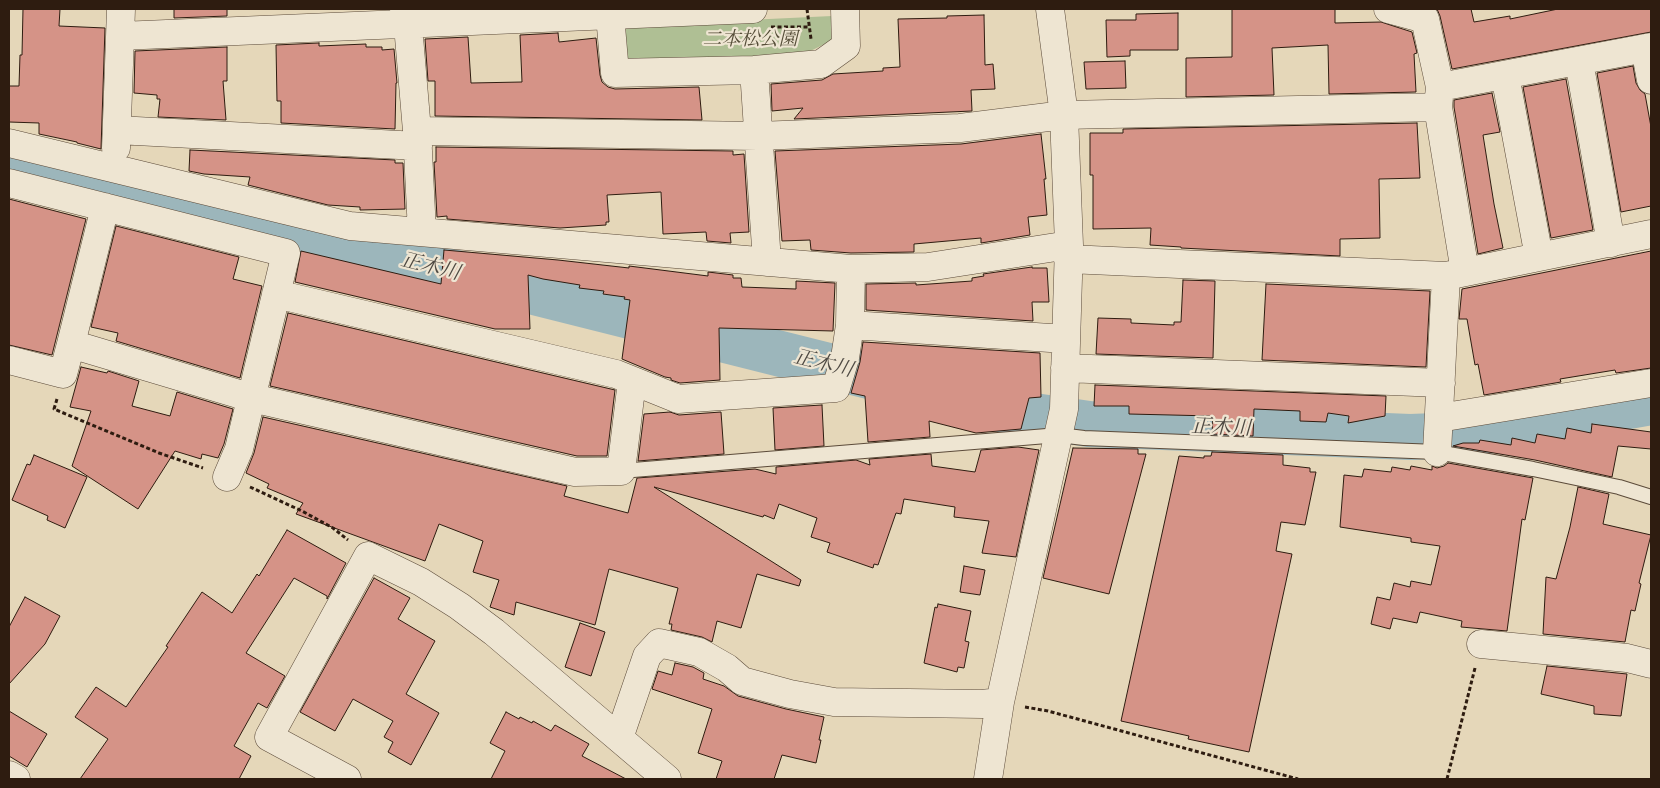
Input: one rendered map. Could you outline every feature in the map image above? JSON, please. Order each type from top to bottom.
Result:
[{"type":"street","points":[[120,21],[254,12],[406,9],[418,138],[422,232]]},
{"type":"street","points":[[120,21],[408,24],[753,9]]},
{"type":"street","points":[[610,15],[615,72],[754,70],[821,64],[846,46],[845,9]]},
{"type":"street","points":[[988,779],[1000,702],[1061,425],[1069,252],[1064,116],[1050,9]]},
{"type":"street","points":[[1388,9],[1425,19],[1439,96],[1455,274],[1441,383],[1438,436],[1651,382]]},
{"type":"street","points":[[115,169],[120,21]]},
{"type":"street","points":[[117,130],[418,138],[758,136],[960,128],[1064,116],[1439,96],[1505,75],[1648,48],[1651,80]]},
{"type":"street","points":[[1579,61],[1611,242]]},
{"type":"street","points":[[754,70],[767,262]]},
{"type":"street","points":[[1505,75],[1539,257]]},
{"type":"street","points":[[9,143],[115,169],[284,231]]},
{"type":"street","points":[[9,183],[105,207],[284,231],[350,226],[851,269],[928,267],[1069,252],[1455,274],[1651,234]]},
{"type":"street","points":[[9,360],[63,374],[105,207]]},
{"type":"street","points":[[227,477],[239,449],[286,253],[284,231]]},
{"type":"street","points":[[276,294],[616,374],[678,399],[836,388],[842,369],[850,324],[851,269]]},
{"type":"street","points":[[850,324],[1066,339]]},
{"type":"street","points":[[70,344],[252,398],[575,472],[621,471],[632,381]]},
{"type":"street","points":[[1065,368],[1441,383]]},
{"type":"street","points":[[337,777],[270,737],[368,556],[421,582],[459,606],[494,632],[668,779]]},
{"type":"street","points":[[619,738],[647,656],[659,643],[698,652],[727,668],[742,681],[790,694],[834,702],[982,704],[1000,702]]},
{"type":"street","points":[[1480,644],[1627,658],[1651,664]]},
{"type":"street","points":[[9,775],[16,779]]},
{"type":"lane","points":[[621,471],[1061,425],[1084,438],[1438,436],[1543,471],[1619,487],[1651,497]]},
{"type":"path","points":[[1448,779],[1480,644]]},
{"type":"path","points":[[1000,702],[1048,711],[1298,779]]},
{"type":"green space","name":"二本松公園","points":[[832,16],[835,39],[796,58],[621,64],[621,26]]},
{"type":"building","points":[[23,9],[60,9],[59,26],[105,28],[101,149],[39,134],[39,123],[9,122],[9,86],[19,86]]},
{"type":"building","points":[[174,9],[227,9],[227,16],[174,18]]},
{"type":"building","points":[[1232,9],[1335,9],[1335,23],[1381,22],[1412,32],[1417,53],[1414,54],[1416,92],[1329,94],[1328,45],[1272,48],[1274,95],[1186,97],[1186,58],[1232,57]]},
{"type":"building","points":[[1437,9],[1471,9],[1474,22],[1510,16],[1510,19],[1558,9],[1651,9],[1651,32],[1452,69]]},
{"type":"building","points":[[1178,13],[1178,50],[1130,50],[1130,56],[1107,57],[1106,20],[1136,20],[1136,14]]},
{"type":"building","points":[[984,15],[985,65],[993,64],[995,89],[971,90],[972,111],[794,119],[803,108],[772,111],[771,84],[822,80],[833,74],[883,71],[883,68],[900,67],[898,19]]},
{"type":"building","points":[[558,33],[559,42],[596,38],[600,75],[602,82],[608,87],[615,89],[699,87],[702,120],[435,116],[435,81],[428,81],[425,39],[468,37],[471,83],[522,82],[520,35]]},
{"type":"building","points":[[319,43],[319,46],[366,44],[366,47],[382,47],[382,50],[394,49],[397,83],[395,129],[281,123],[281,101],[277,101],[276,45]]},
{"type":"building","points":[[227,47],[227,81],[223,81],[226,120],[158,117],[160,99],[157,99],[157,95],[134,93],[135,51]]},
{"type":"building","points":[[1125,61],[1126,88],[1086,89],[1084,62]]},
{"type":"building","points":[[1633,66],[1636,83],[1645,94],[1651,127],[1651,206],[1621,212],[1597,73]]},
{"type":"building","points":[[1566,79],[1593,230],[1551,238],[1523,87]]},
{"type":"building","points":[[1492,93],[1500,132],[1483,135],[1503,248],[1478,254],[1454,100]]},
{"type":"building","points":[[1417,123],[1420,178],[1379,179],[1380,238],[1340,239],[1340,256],[1150,245],[1151,228],[1093,229],[1093,175],[1090,175],[1090,133],[1123,133],[1123,129]]},
{"type":"building","points":[[1041,134],[1046,179],[1044,179],[1047,215],[1028,217],[1030,235],[981,243],[981,238],[914,244],[914,252],[851,253],[811,250],[810,240],[782,241],[775,151],[961,144]]},
{"type":"building","points":[[436,147],[733,151],[733,155],[744,154],[749,232],[730,233],[731,243],[707,241],[706,232],[663,234],[661,192],[607,195],[609,222],[606,222],[606,225],[560,228],[447,219],[447,216],[437,217],[434,162],[436,162]]},
{"type":"building","points":[[190,150],[395,160],[395,163],[403,163],[405,209],[360,210],[360,207],[328,205],[248,185],[250,177],[204,174],[189,171]]},
{"type":"building","points":[[9,199],[86,219],[52,355],[9,345]]},
{"type":"building","points":[[116,226],[239,257],[233,279],[262,286],[240,378],[116,341],[118,333],[91,327]]},
{"type":"building","points":[[444,250],[629,268],[629,266],[708,276],[708,272],[733,275],[733,278],[741,278],[742,287],[796,289],[796,281],[835,283],[833,331],[719,328],[720,380],[680,383],[622,359],[630,300],[624,299],[625,297],[603,294],[604,291],[579,288],[580,285],[528,275],[530,329],[495,329],[295,282],[301,251],[441,284]]},
{"type":"building","points":[[1651,251],[1651,368],[1616,373],[1615,370],[1560,379],[1561,382],[1484,395],[1478,364],[1475,365],[1467,319],[1459,319],[1462,289]]},
{"type":"building","points":[[1032,267],[1047,268],[1049,302],[1032,302],[1033,321],[866,310],[866,284],[916,283],[916,285],[972,281],[972,278],[984,276],[983,274]]},
{"type":"building","points":[[1183,280],[1215,281],[1213,358],[1096,354],[1098,318],[1131,319],[1131,323],[1174,325],[1174,322],[1181,322]]},
{"type":"building","points":[[1266,284],[1430,291],[1426,367],[1262,360]]},
{"type":"building","points":[[288,313],[615,390],[607,456],[577,456],[270,386]]},
{"type":"building","points":[[863,342],[1040,353],[1041,397],[1029,398],[1021,429],[976,433],[929,421],[930,437],[868,442],[865,396],[851,393],[860,362]]},
{"type":"building","points":[[81,367],[107,373],[108,371],[139,381],[132,406],[170,416],[177,392],[233,409],[224,444],[218,458],[202,454],[201,459],[175,451],[138,509],[72,466],[91,411],[70,407]]},
{"type":"building","points":[[1095,385],[1386,396],[1385,416],[1348,423],[1349,416],[1328,413],[1326,422],[1300,421],[1300,411],[1254,409],[1253,436],[1212,434],[1213,416],[1129,414],[1129,406],[1094,406]]},
{"type":"building","points":[[822,405],[824,446],[775,450],[773,408]]},
{"type":"building","points":[[670,412],[679,415],[721,412],[724,454],[638,461],[644,414]]},
{"type":"building","points":[[263,417],[567,486],[564,496],[628,513],[637,478],[755,469],[776,474],[776,467],[856,460],[870,465],[869,459],[931,454],[932,466],[975,472],[981,450],[1018,447],[1039,450],[1016,557],[982,553],[989,521],[954,517],[955,507],[904,499],[901,514],[896,513],[878,565],[874,564],[873,568],[827,552],[830,543],[811,537],[817,518],[779,504],[774,519],[764,515],[763,517],[654,487],[801,580],[799,586],[757,574],[741,628],[717,621],[712,642],[702,637],[671,630],[672,624],[669,624],[678,588],[609,569],[595,625],[516,602],[514,615],[490,607],[499,580],[473,572],[483,541],[439,524],[425,561],[296,514],[303,503],[267,488],[269,484],[246,473],[254,453]]},
{"type":"building","points":[[1592,424],[1651,432],[1651,449],[1618,446],[1612,477],[1535,460],[1453,446],[1463,443],[1479,443],[1480,440],[1511,445],[1512,438],[1535,443],[1537,434],[1565,439],[1567,428],[1591,433]]},
{"type":"building","points":[[1073,448],[1138,449],[1138,454],[1146,454],[1109,594],[1043,578]]},
{"type":"building","points":[[1212,452],[1283,455],[1283,465],[1310,468],[1310,472],[1316,472],[1305,525],[1281,522],[1276,551],[1292,554],[1249,752],[1188,739],[1189,736],[1121,721],[1179,456],[1204,458],[1204,456],[1211,456]]},
{"type":"building","points":[[34,455],[87,477],[65,528],[47,520],[48,516],[12,500],[27,464],[30,465]]},
{"type":"building","points":[[1448,463],[1533,478],[1525,520],[1522,519],[1507,631],[1461,627],[1462,621],[1420,612],[1417,623],[1393,618],[1390,629],[1371,624],[1377,597],[1390,600],[1394,583],[1410,587],[1411,581],[1431,585],[1440,546],[1411,542],[1411,538],[1340,527],[1344,475],[1362,477],[1364,469],[1391,472],[1392,467],[1410,470],[1411,466],[1432,470],[1432,466],[1437,468]]},
{"type":"building","points":[[1578,487],[1609,494],[1603,524],[1651,535],[1639,583],[1641,584],[1635,611],[1631,610],[1625,642],[1543,634],[1546,577],[1556,579],[1570,527]]},
{"type":"building","points":[[287,530],[346,563],[327,599],[327,596],[294,578],[246,653],[285,676],[267,708],[258,703],[234,746],[251,756],[239,779],[80,779],[108,739],[75,717],[96,687],[126,707],[168,647],[166,646],[202,592],[232,613],[257,574],[259,576]]},
{"type":"building","points":[[964,566],[985,570],[980,595],[960,592]]},
{"type":"building","points":[[374,578],[410,598],[398,619],[435,641],[406,694],[439,713],[411,765],[388,752],[393,742],[384,737],[393,721],[353,699],[335,731],[300,712]]},
{"type":"building","points":[[25,597],[60,616],[45,644],[9,684],[9,627]]},
{"type":"building","points":[[938,604],[971,611],[965,641],[969,642],[964,668],[958,667],[957,672],[924,663],[935,607],[937,608]]},
{"type":"building","points":[[580,623],[605,632],[591,676],[565,667]]},
{"type":"building","points":[[675,663],[693,667],[704,673],[703,679],[724,686],[738,696],[824,717],[816,763],[782,755],[774,779],[716,779],[722,761],[698,753],[712,709],[652,689],[658,671],[672,675]]},
{"type":"building","points":[[1547,666],[1627,674],[1621,716],[1594,714],[1594,706],[1541,694]]},
{"type":"building","points":[[9,711],[47,734],[27,767],[9,756]]},
{"type":"building","points":[[506,712],[519,719],[520,717],[532,723],[533,721],[551,731],[555,725],[589,744],[582,756],[626,779],[491,779],[505,751],[490,743]]},
{"type":"waterway","name":"正木川","points":[[9,164],[506,285],[1020,414],[1089,424],[1410,437],[1464,435],[1651,402]]}]
